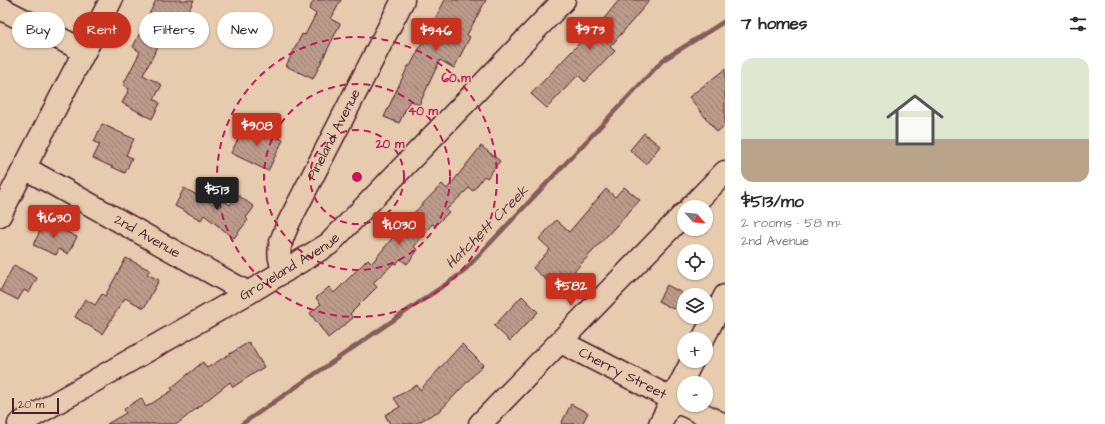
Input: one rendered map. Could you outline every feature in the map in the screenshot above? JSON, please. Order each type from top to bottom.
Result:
[{"type":"street","points":[[0,215],[111,0]]},
{"type":"street","name":"Pineland Avenue","points":[[285,271],[280,263],[278,254],[289,222],[403,0]]},
{"type":"street","name":"Groveland Avenue","points":[[19,424],[248,293],[334,240],[564,0]]},
{"type":"street","points":[[0,8],[84,51]]},
{"type":"street","name":"2nd Avenue","points":[[25,168],[248,293]]},
{"type":"street","points":[[698,200],[725,172]]},
{"type":"street","points":[[480,424],[677,221]]},
{"type":"street","points":[[707,332],[725,296]]},
{"type":"street","name":"Cherry Street","points":[[561,342],[677,401]]},
{"type":"street","points":[[660,424],[677,407]]},
{"type":"street","name":"Cherry Street","points":[[699,412],[722,424]]},
{"type":"building","points":[[156,0],[194,0],[188,12],[150,12]]},
{"type":"building","points":[[314,0],[341,0],[331,19],[340,24],[313,79],[286,66],[302,34],[305,35],[316,14],[309,9]]},
{"type":"building","points":[[445,0],[486,0],[467,35],[470,37],[454,68],[440,60],[419,105],[410,100],[399,123],[384,117],[408,66],[410,66]]},
{"type":"building","points":[[619,0],[650,0],[610,47],[615,51],[585,82],[578,75],[547,108],[531,94],[592,30],[594,31]]},
{"type":"building","points":[[139,35],[139,48],[157,48],[143,75],[162,85],[154,99],[160,103],[152,119],[122,103],[129,89],[123,85],[140,52],[133,47]]},
{"type":"building","points":[[725,69],[725,125],[717,132],[689,97]]},
{"type":"building","points":[[246,123],[283,140],[268,171],[231,153]]},
{"type":"building","points":[[102,124],[134,139],[126,155],[132,158],[125,173],[93,158],[100,144],[94,142]]},
{"type":"building","points":[[644,133],[660,146],[646,164],[630,150]]},
{"type":"building","points":[[481,146],[500,161],[487,178],[484,176],[473,191],[469,188],[446,210],[449,212],[435,226],[432,224],[414,247],[418,250],[407,264],[400,259],[373,283],[377,287],[350,314],[353,318],[328,338],[310,313],[321,304],[316,298],[329,287],[334,293],[368,259],[372,263],[407,220],[442,184],[447,189]]},
{"type":"building","points":[[624,187],[640,200],[557,290],[533,268],[550,249],[539,239],[556,220],[569,232],[606,189],[615,197]]},
{"type":"building","points":[[184,188],[219,207],[224,201],[230,205],[238,195],[254,207],[246,218],[248,220],[234,238],[204,215],[201,220],[175,206]]},
{"type":"building","points":[[45,221],[77,237],[68,254],[59,249],[56,255],[33,245]]},
{"type":"building","points":[[126,258],[150,270],[147,274],[159,280],[144,308],[125,298],[102,334],[75,317],[85,299],[95,305],[102,294],[105,296]]},
{"type":"building","points":[[14,265],[37,278],[29,293],[24,290],[18,300],[0,291]]},
{"type":"building","points":[[667,285],[677,290],[677,302],[673,309],[658,301]]},
{"type":"building","points":[[522,296],[538,312],[510,341],[494,326]]},
{"type":"building","points":[[249,342],[264,367],[233,387],[230,382],[177,424],[107,424],[126,413],[124,409],[141,398],[146,407],[173,390],[171,388],[203,362],[207,368]]},
{"type":"building","points":[[462,344],[483,365],[441,410],[415,424],[390,424],[385,415],[400,407],[394,398],[417,385],[420,390]]},
{"type":"building","points":[[571,404],[588,413],[582,424],[561,424]]},
{"type":"waterway","name":"Hatchett Creek","points":[[242,424],[462,273],[663,60],[725,21]]}]
